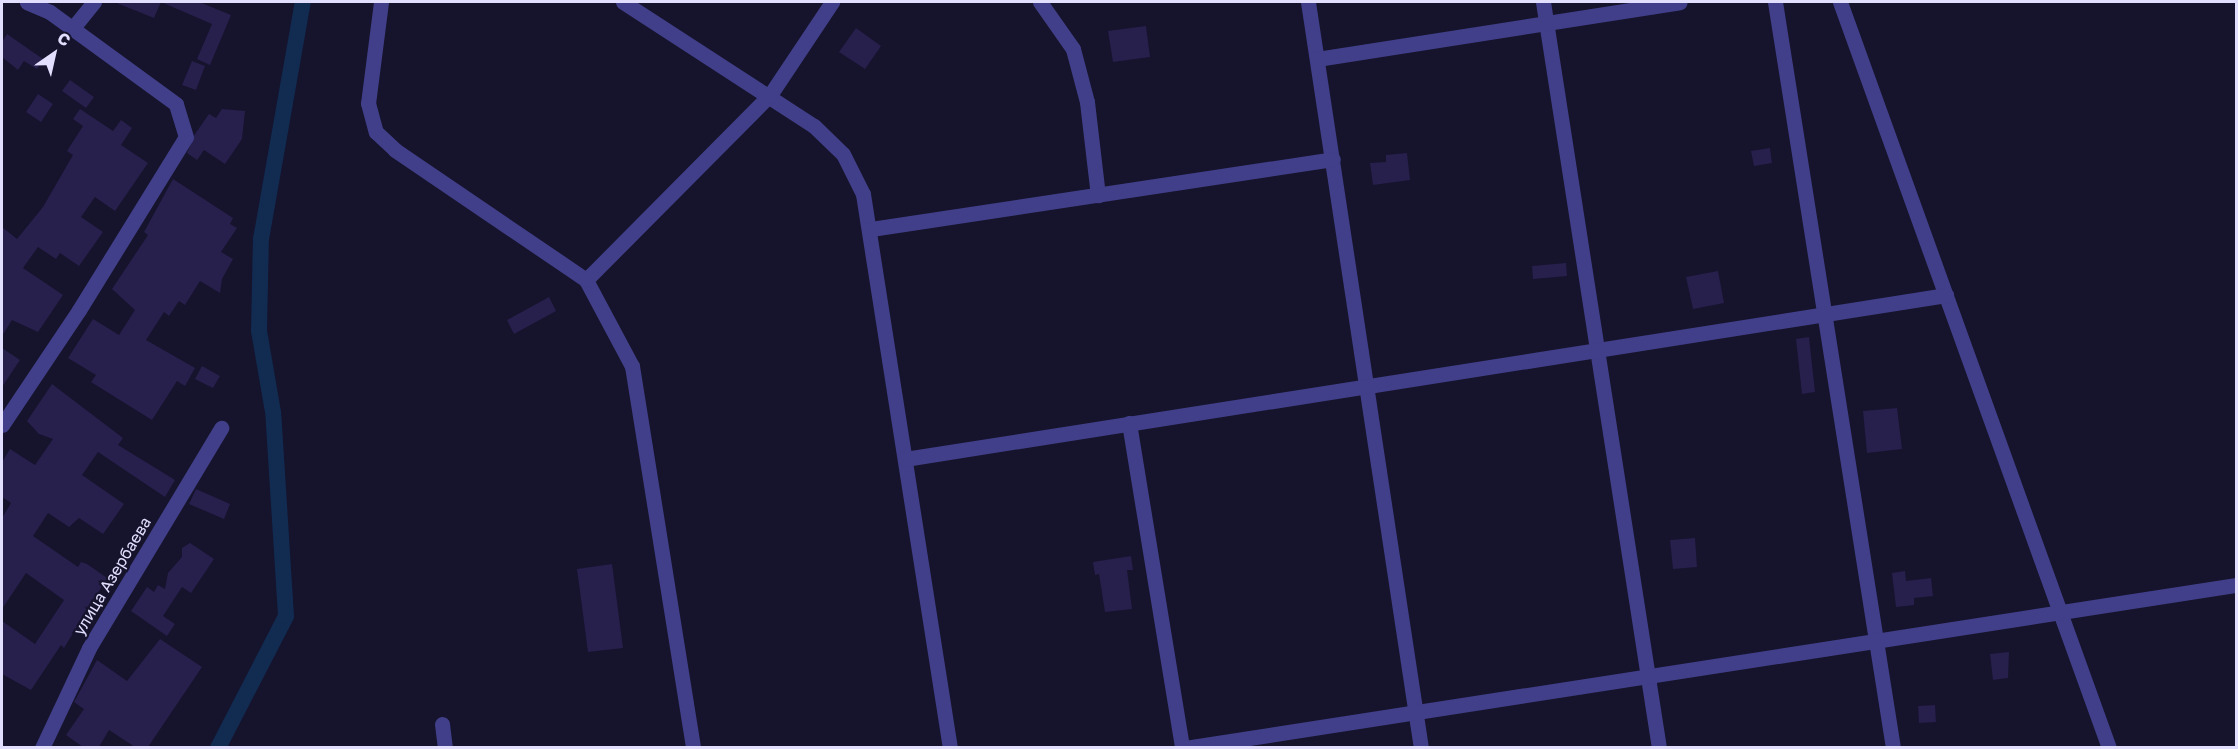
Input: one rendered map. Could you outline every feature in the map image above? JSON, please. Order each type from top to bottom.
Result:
[{"type":"street","points":[[2,425],[79,310],[186,137],[176,104],[72,29],[27,2]]},
{"type":"street","points":[[72,29],[94,2]]},
{"type":"street","points":[[381,2],[368,103],[376,132],[395,150],[586,280],[632,366],[693,747]]},
{"type":"street","points":[[623,2],[770,94],[843,154],[863,194],[871,229],[904,459],[950,747]]},
{"type":"street","points":[[586,280],[770,94],[832,2]]},
{"type":"street","points":[[1040,2],[1072,49],[1086,102],[1098,195]]},
{"type":"street","points":[[1308,2],[1421,747]]},
{"type":"street","points":[[1543,2],[1659,747]]},
{"type":"street","points":[[1317,59],[1680,2]]},
{"type":"street","points":[[1775,2],[1893,747]]},
{"type":"street","points":[[1840,2],[2109,747]]},
{"type":"street","points":[[871,229],[1333,159]]},
{"type":"street","points":[[904,459],[1946,296]]},
{"type":"street","points":[[1130,423],[1184,747],[2236,585]]},
{"type":"street","name":"улица Азербаева","points":[[42,747],[89,648],[221,428]]},
{"type":"street","points":[[442,724],[445,747]]},
{"type":"building","points":[[114,2],[161,2],[154,18]]},
{"type":"building","points":[[161,2],[199,2],[231,15],[210,65],[197,59],[212,24]]},
{"type":"building","points":[[1146,26],[1150,57],[1113,62],[1108,31]]},
{"type":"building","points":[[856,28],[881,46],[865,69],[839,52]]},
{"type":"building","points":[[7,34],[43,59],[37,69],[24,61],[18,70],[2,57],[2,42]]},
{"type":"building","points":[[192,61],[205,66],[196,90],[182,85]]},
{"type":"building","points":[[70,80],[94,97],[86,108],[62,91]]},
{"type":"building","points":[[38,94],[53,104],[41,122],[26,112]]},
{"type":"building","points":[[80,109],[113,131],[121,120],[132,128],[121,145],[148,163],[115,211],[95,197],[81,217],[103,232],[79,266],[60,253],[56,259],[38,247],[23,268],[63,295],[38,332],[12,320],[2,336],[2,227],[17,239],[43,207],[73,155],[67,151],[83,126],[73,119]]},
{"type":"building","points":[[222,109],[245,111],[242,139],[225,164],[204,150],[197,160],[187,153],[195,134],[209,114],[216,118]]},
{"type":"building","points":[[1770,148],[1772,163],[1754,166],[1751,151]]},
{"type":"building","points":[[1407,153],[1410,180],[1373,185],[1370,163],[1386,162],[1386,155]]},
{"type":"building","points":[[173,179],[233,218],[230,224],[237,228],[221,252],[233,259],[222,279],[220,293],[200,281],[185,305],[179,301],[169,316],[164,312],[146,340],[195,368],[185,386],[177,381],[152,420],[91,382],[96,375],[68,358],[93,319],[119,335],[135,310],[112,289],[148,235],[144,232]]},
{"type":"building","points":[[1566,263],[1567,276],[1533,279],[1532,266]]},
{"type":"building","points":[[1718,271],[1724,303],[1693,309],[1686,277]]},
{"type":"building","points":[[549,297],[556,311],[514,334],[507,320]]},
{"type":"building","points":[[1809,337],[1815,392],[1802,394],[1796,339]]},
{"type":"building","points":[[2,348],[20,360],[2,387]]},
{"type":"building","points":[[202,366],[220,376],[213,388],[195,379]]},
{"type":"building","points":[[52,384],[123,438],[118,445],[175,480],[165,497],[98,452],[82,475],[124,504],[103,534],[79,518],[69,527],[48,513],[33,536],[78,567],[81,562],[87,564],[107,578],[64,648],[61,645],[31,690],[2,674],[2,621],[35,644],[64,600],[26,573],[2,609],[2,518],[11,503],[2,497],[2,462],[10,449],[35,465],[53,439],[39,434],[27,421]]},
{"type":"building","points":[[1897,408],[1902,449],[1867,453],[1863,411]]},
{"type":"building","points":[[196,489],[230,504],[224,519],[189,504]]},
{"type":"building","points":[[1695,538],[1697,567],[1673,569],[1670,540]]},
{"type":"building","points":[[190,543],[214,559],[191,593],[182,587],[163,616],[175,624],[167,636],[131,611],[147,587],[154,592],[158,585],[165,589],[168,573],[182,557],[182,548]]},
{"type":"building","points":[[1131,556],[1133,570],[1127,570],[1132,609],[1105,612],[1099,574],[1095,575],[1093,562]]},
{"type":"building","points":[[612,564],[623,648],[588,652],[577,569]]},
{"type":"building","points":[[1905,571],[1906,581],[1931,578],[1933,596],[1914,598],[1914,605],[1896,607],[1892,573]]},
{"type":"building","points":[[160,639],[202,667],[148,747],[135,747],[109,730],[99,747],[83,747],[66,735],[84,709],[74,702],[97,660],[127,681]]},
{"type":"building","points":[[2009,652],[2008,678],[1993,680],[1990,654]]},
{"type":"building","points":[[1935,705],[1936,722],[1919,723],[1918,706]]},
{"type":"waterway","points":[[218,748],[286,616],[273,412],[259,331],[261,239],[303,2]]}]
